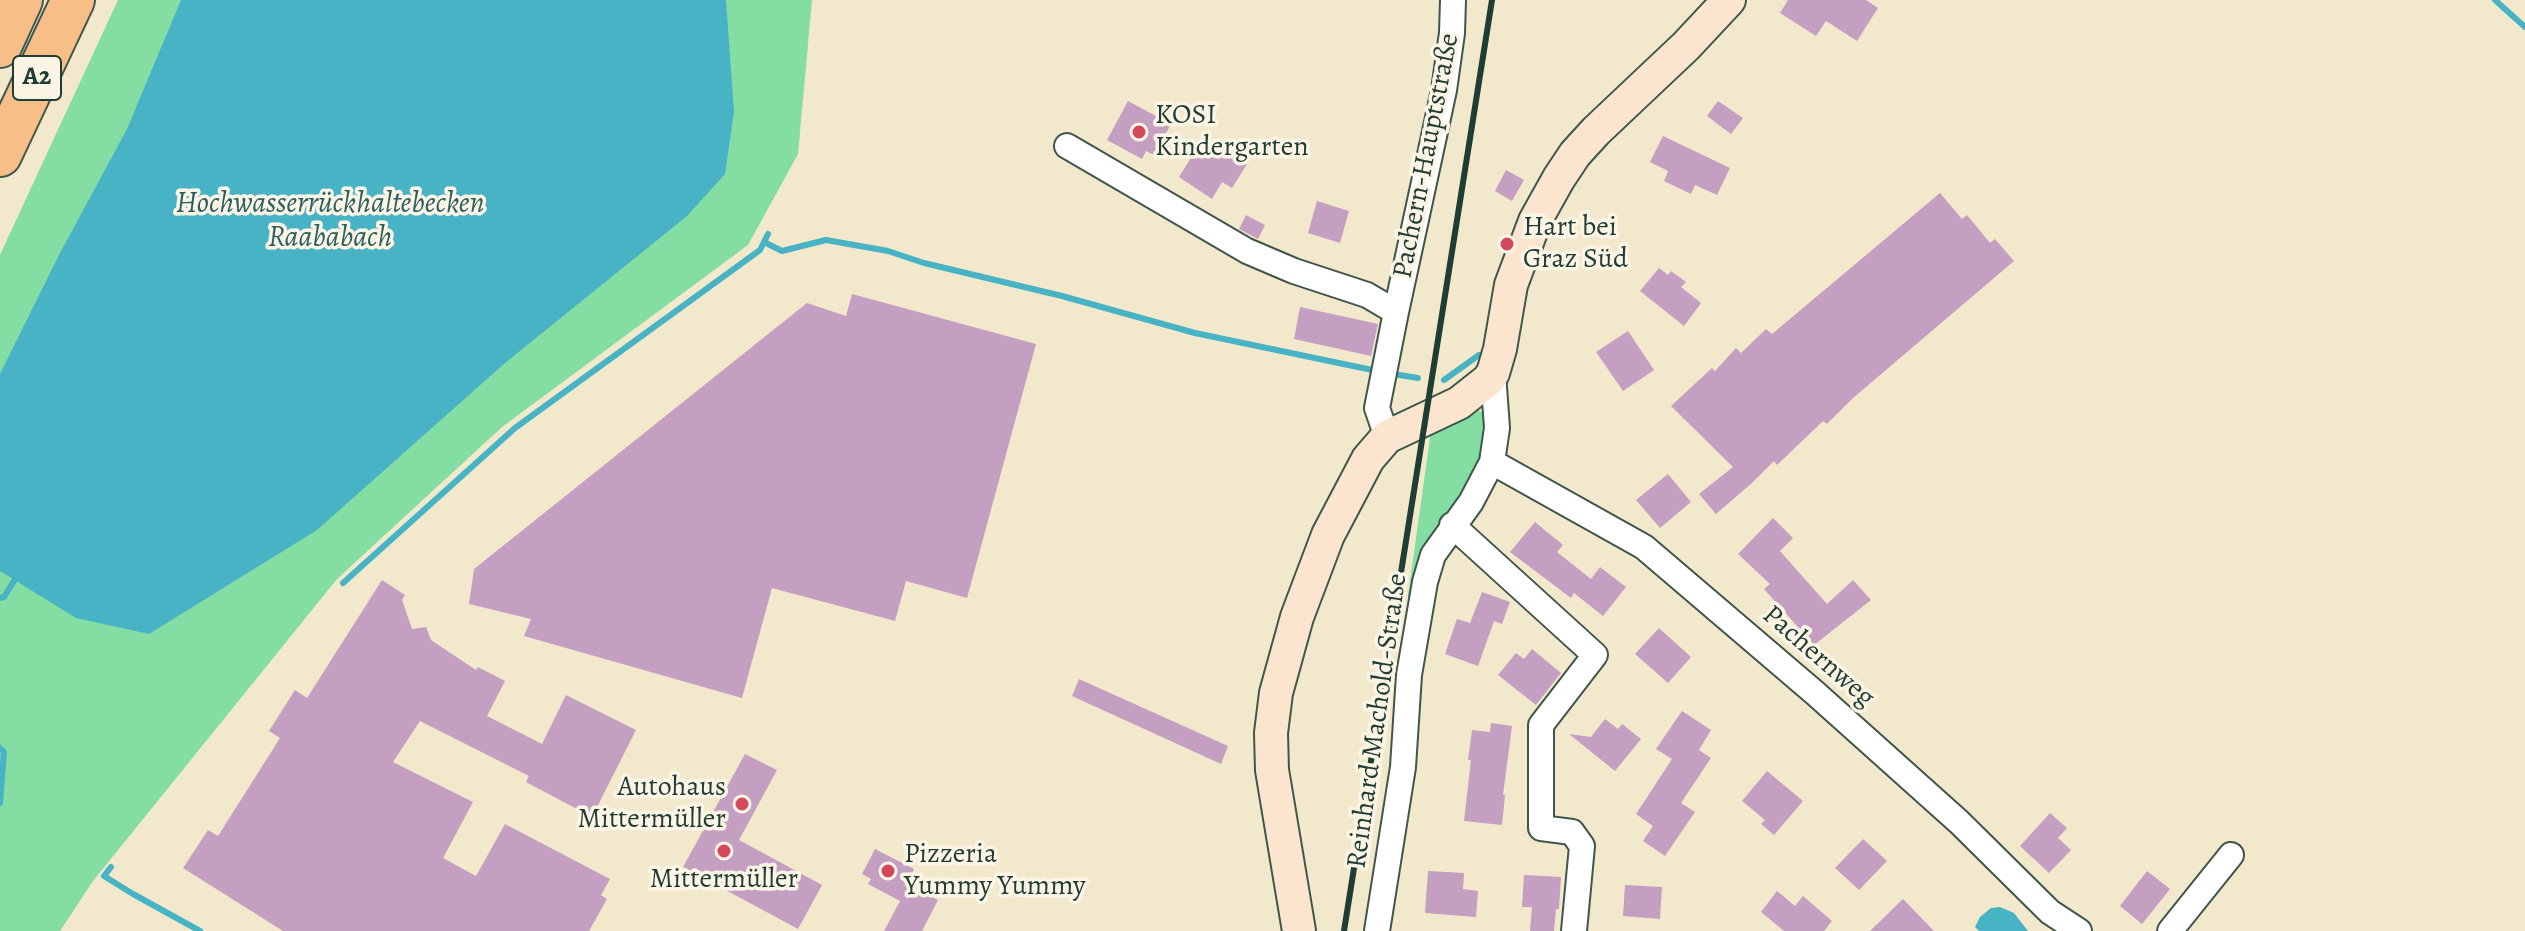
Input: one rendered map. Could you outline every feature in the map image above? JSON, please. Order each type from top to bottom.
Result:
[{"type":"highway","name":"A2","points":[[0,46],[21,0]]},
{"type":"highway","name":"A2","points":[[0,155],[73,0]]},
{"type":"main road","points":[[1299,931],[1272,770],[1271,733],[1276,693],[1297,617],[1328,535],[1368,459],[1387,437],[1459,403],[1479,389],[1493,373],[1511,285],[1547,196],[1575,154],[1596,131],[1686,46],[1729,0]]},
{"type":"street","name":"Pachern-Hauptstraße","points":[[1387,437],[1377,408],[1444,90],[1453,0]]},
{"type":"street","name":"Pachern-Hauptstraße","points":[[1067,146],[1247,251],[1294,271],[1367,295],[1396,312]]},
{"type":"street","name":"Reinhard Machold-Straße","points":[[1377,931],[1403,767],[1409,675],[1419,613],[1433,555],[1471,502],[1492,462],[1497,428],[1493,373]]},
{"type":"street","name":"Pachernweg","points":[[1492,462],[1644,547],[1815,693],[1959,822],[2050,912],[2079,931]]},
{"type":"street","points":[[1452,525],[1595,655],[1541,725],[1541,828],[1572,832],[1582,846],[1574,931]]},
{"type":"street","points":[[2170,931],[2231,855]]},
{"type":"green space","name":"Hochwasserrückhaltebecken Raababach","points":[[118,0],[812,0],[798,154],[748,245],[502,427],[337,579],[93,881],[60,931],[0,931],[0,255]]},
{"type":"green space","points":[[1470,409],[1477,409],[1485,415],[1482,459],[1413,597],[1408,596],[1431,430]]},
{"type":"water","name":"Hochwasserrückhaltebecken Raababach","points":[[181,0],[726,0],[734,112],[725,174],[687,216],[505,363],[317,530],[149,634],[76,618],[0,571],[0,374],[127,129]]},
{"type":"water","points":[[2000,907],[2014,913],[2028,931],[1979,931],[1975,927],[1980,917],[1991,908]]},
{"type":"building","points":[[1788,0],[1866,0],[1878,8],[1857,41],[1826,21],[1816,36],[1780,13]]},
{"type":"building","name":"KOSI Kindergarten","points":[[1128,101],[1171,124],[1154,155],[1146,151],[1142,159],[1107,140]]},
{"type":"building","points":[[1718,101],[1743,118],[1731,134],[1707,116]]},
{"type":"building","points":[[1663,136],[1730,168],[1717,195],[1695,185],[1691,194],[1664,181],[1668,171],[1650,162]]},
{"type":"building","points":[[1204,137],[1247,164],[1232,188],[1222,182],[1212,199],[1179,177]]},
{"type":"building","points":[[1506,170],[1524,180],[1512,201],[1495,191]]},
{"type":"building","points":[[1940,193],[1962,219],[1967,215],[1990,243],[1995,239],[2014,261],[1853,398],[1827,424],[1823,421],[1777,465],[1774,461],[1716,514],[1699,494],[1733,467],[1671,406],[1712,368],[1715,371],[1736,348],[1741,353],[1766,329],[1772,334]]},
{"type":"building","points":[[1317,201],[1349,211],[1340,243],[1308,233]]},
{"type":"building","points":[[1246,215],[1265,225],[1258,239],[1239,229]]},
{"type":"building","points":[[1659,268],[1668,275],[1671,271],[1686,282],[1681,287],[1701,303],[1684,326],[1640,291]]},
{"type":"building","points":[[852,294],[1036,344],[967,598],[906,581],[895,621],[772,588],[742,698],[524,636],[531,619],[469,604],[474,569],[807,303],[846,316]]},
{"type":"building","points":[[1300,307],[1378,324],[1371,356],[1294,339]]},
{"type":"building","points":[[1628,331],[1654,370],[1623,391],[1596,352]]},
{"type":"building","points":[[1668,474],[1691,502],[1660,528],[1636,500]]},
{"type":"building","points":[[1773,518],[1793,538],[1780,551],[1827,604],[1853,580],[1871,600],[1814,645],[1764,589],[1770,584],[1738,554]]},
{"type":"building","points":[[1535,522],[1563,545],[1557,552],[1591,579],[1600,567],[1626,587],[1603,616],[1574,593],[1571,598],[1510,552]]},
{"type":"building","points":[[382,580],[405,595],[402,600],[412,629],[426,627],[431,640],[476,670],[478,667],[505,681],[487,716],[542,744],[566,695],[636,730],[592,817],[526,782],[529,776],[420,721],[393,762],[473,802],[443,858],[476,876],[505,824],[610,879],[601,895],[607,899],[589,931],[283,931],[183,868],[208,830],[218,836],[280,738],[269,731],[295,690],[307,698]]},
{"type":"building","points":[[1482,592],[1510,602],[1502,624],[1494,621],[1478,666],[1445,654],[1457,619],[1470,623]]},
{"type":"building","points":[[1659,628],[1691,657],[1668,683],[1635,654]]},
{"type":"building","points":[[1532,649],[1561,673],[1536,705],[1498,675],[1516,653],[1524,659]]},
{"type":"building","points":[[1079,679],[1228,746],[1221,764],[1072,696]]},
{"type":"building","points":[[1682,711],[1711,730],[1699,750],[1711,758],[1681,803],[1695,812],[1665,856],[1643,841],[1653,826],[1636,814],[1672,759],[1656,749]]},
{"type":"building","points":[[1605,719],[1618,729],[1622,724],[1641,739],[1615,771],[1569,734],[1591,737]]},
{"type":"building","points":[[1491,723],[1512,726],[1502,825],[1464,821],[1472,730],[1490,732]]},
{"type":"building","points":[[745,754],[777,770],[739,840],[822,885],[798,929],[683,867]]},
{"type":"building","points":[[1767,771],[1803,801],[1774,835],[1761,824],[1765,820],[1742,801]]},
{"type":"building","points":[[2050,813],[2067,828],[2058,838],[2071,850],[2049,873],[2020,846]]},
{"type":"building","points":[[1863,839],[1887,861],[1859,890],[1835,868]]},
{"type":"building","points":[[875,849],[914,869],[907,884],[938,900],[922,931],[884,931],[900,901],[868,884],[871,879],[862,874]]},
{"type":"building","points":[[1428,871],[1464,873],[1463,889],[1478,891],[1476,917],[1425,913]]},
{"type":"building","points":[[2147,871],[2170,889],[2142,924],[2120,906]]},
{"type":"building","points":[[1524,875],[1561,877],[1554,931],[1530,931],[1532,907],[1522,907]]},
{"type":"building","points":[[1625,885],[1662,887],[1660,919],[1623,916]]},
{"type":"building","points":[[1777,891],[1795,906],[1803,896],[1832,921],[1824,931],[1784,931],[1761,912]]},
{"type":"building","points":[[1903,899],[1934,931],[1870,931]]},
{"type":"waterway","points":[[2495,0],[2525,27]]},
{"type":"waterway","points":[[343,583],[515,428],[760,250],[768,234]]},
{"type":"waterway","points":[[764,242],[782,251],[826,240],[888,251],[1195,333],[1377,371]]},
{"type":"waterway","points":[[1444,380],[1479,355]]},
{"type":"waterway","points":[[1393,374],[1418,378]]},
{"type":"waterway","points":[[0,598],[4,597],[19,573]]},
{"type":"waterway","points":[[0,748],[4,752],[0,803]]},
{"type":"waterway","points":[[111,867],[104,876],[200,931]]},
{"type":"railway","points":[[1344,931],[1492,0]]},
{"type":"place","name":"KOSI Kindergarten","points":[[1139,132]]},
{"type":"place","name":"Hart bei Graz Süd","points":[[1507,244]]},
{"type":"place","name":"Autohaus Mittermüller","points":[[742,804]]},
{"type":"place","name":"Mittermüller","points":[[724,851]]},
{"type":"place","name":"Pizzeria Yummy Yummy","points":[[888,871]]}]
